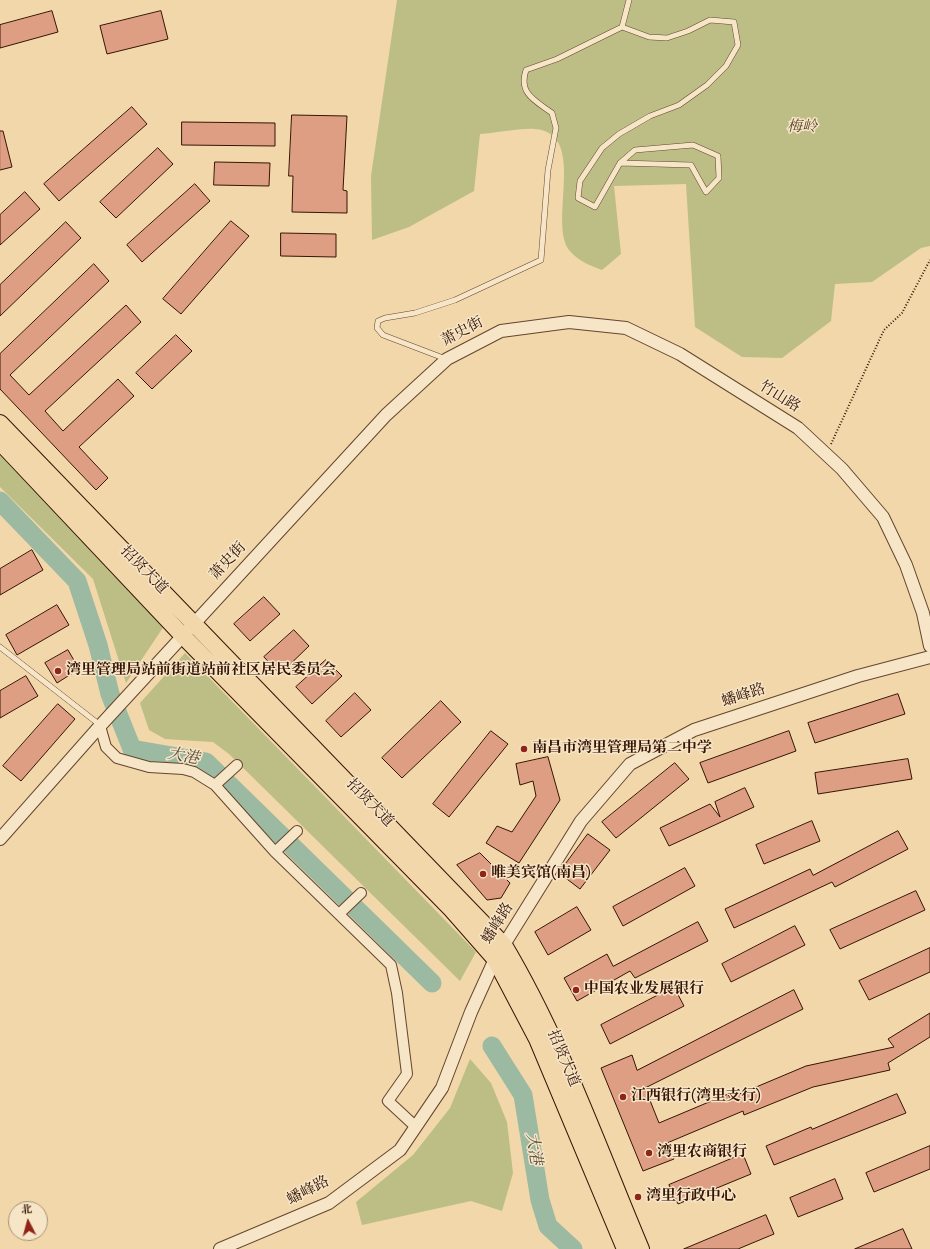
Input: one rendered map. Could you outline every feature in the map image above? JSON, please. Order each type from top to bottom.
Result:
[{"type":"main road","name":"招贤大道","points":[[0,423],[504,945],[528,984],[551,1031],[641,1249]]},
{"type":"main road","name":"招贤大道","points":[[0,442],[183,636],[452,910],[495,959],[537,1039],[625,1249]]},
{"type":"street","name":"竹山路","points":[[501,331],[569,322],[626,328],[680,354],[798,428],[842,469],[884,517],[911,579],[923,614],[930,646]]},
{"type":"street","name":"萧史街","points":[[0,839],[101,726],[386,415],[447,359],[501,331]]},
{"type":"street","name":"蟠峰路","points":[[220,1249],[328,1203],[400,1150],[442,1088],[471,1012],[495,959],[581,821],[630,764],[694,730],[858,676],[930,657]]},
{"type":"street","points":[[101,726],[106,747],[117,758],[149,767],[183,769],[194,772],[215,786],[275,852],[391,965],[397,993],[407,1074],[388,1101],[416,1127]]},
{"type":"street","points":[[215,786],[237,765]]},
{"type":"street","points":[[275,852],[297,831]]},
{"type":"street","points":[[339,914],[362,893]]},
{"type":"lane","points":[[622,27],[629,0]]},
{"type":"lane","points":[[447,359],[383,335],[377,328],[378,321],[385,318],[415,313],[455,300],[541,260],[548,170],[556,128],[552,113],[526,94],[522,81],[526,70],[557,59],[622,27],[649,37],[667,38],[688,31],[710,20],[734,22],[738,45],[726,66],[701,89],[679,105],[650,116],[619,134],[602,148],[580,181],[578,198],[595,207],[620,163],[635,150],[693,145],[718,156],[719,178],[706,192],[691,165],[620,163]]},
{"type":"lane","points":[[0,647],[101,726]]},
{"type":"path","points":[[826,454],[884,330],[902,313],[930,260]]},
{"type":"green space","name":"梅岭","points":[[397,0],[930,0],[930,246],[921,248],[872,282],[835,284],[831,321],[782,358],[742,357],[695,327],[686,184],[614,186],[621,254],[602,270],[584,262],[572,254],[564,237],[562,219],[564,161],[560,146],[551,134],[535,129],[480,134],[474,191],[409,227],[372,240],[371,176]]},
{"type":"green space","points":[[0,452],[164,626],[126,683],[93,579],[0,487]]},
{"type":"green space","points":[[185,653],[476,952],[460,981],[229,754],[213,742],[165,739],[149,730],[140,703]]},
{"type":"green space","points":[[470,1059],[491,1083],[507,1122],[513,1173],[502,1211],[471,1201],[362,1225],[356,1202],[413,1155],[450,1108]]},
{"type":"building","points":[[52,11],[58,32],[0,48],[0,25]]},
{"type":"building","points":[[161,11],[168,39],[107,54],[100,26]]},
{"type":"building","points":[[132,107],[147,124],[59,201],[44,184]]},
{"type":"building","points":[[292,115],[347,116],[343,190],[347,191],[347,213],[292,212],[293,176],[289,176]]},
{"type":"building","points":[[182,122],[275,123],[275,146],[182,145]]},
{"type":"building","points":[[0,131],[3,131],[12,167],[0,170]]},
{"type":"building","points":[[158,148],[173,164],[116,218],[100,202]]},
{"type":"building","points":[[215,162],[270,163],[269,186],[214,185]]},
{"type":"building","points":[[195,184],[210,201],[142,262],[127,245]]},
{"type":"building","points":[[25,192],[40,209],[0,245],[0,215]]},
{"type":"building","points":[[231,221],[249,236],[181,314],[163,299]]},
{"type":"building","points":[[66,222],[81,238],[0,316],[0,285]]},
{"type":"building","points":[[281,233],[336,234],[336,257],[281,256]]},
{"type":"building","points":[[94,264],[109,281],[10,375],[29,395],[126,305],[141,322],[45,411],[63,431],[118,379],[134,396],[79,447],[108,478],[96,490],[0,389],[0,354]]},
{"type":"building","points":[[176,335],[192,351],[152,389],[136,373]]},
{"type":"building","points":[[32,550],[43,570],[0,595],[0,569]]},
{"type":"building","points":[[264,597],[280,614],[250,641],[234,624]]},
{"type":"building","points":[[57,605],[69,625],[17,655],[6,635]]},
{"type":"building","points":[[294,630],[309,646],[280,674],[264,657]]},
{"type":"building","points":[[68,650],[79,669],[57,683],[45,663]]},
{"type":"building","points":[[326,660],[342,676],[312,704],[296,687]]},
{"type":"building","points":[[26,676],[38,696],[0,718],[0,691]]},
{"type":"building","points":[[355,693],[371,710],[341,737],[326,721]]},
{"type":"building","points":[[898,694],[905,714],[815,743],[808,723]]},
{"type":"building","points":[[441,701],[461,722],[402,778],[382,758]]},
{"type":"building","points":[[58,704],[75,719],[21,781],[3,766]]},
{"type":"building","points":[[491,731],[508,744],[449,817],[433,804]]},
{"type":"building","points":[[789,731],[796,751],[708,783],[700,763]]},
{"type":"building","points":[[548,757],[560,800],[519,863],[486,843],[497,826],[512,832],[536,796],[533,781],[520,785],[516,764]]},
{"type":"building","points":[[908,759],[912,779],[818,794],[815,773]]},
{"type":"building","points":[[675,763],[689,779],[616,838],[602,822]]},
{"type":"building","points":[[745,788],[754,807],[669,846],[660,828],[710,804],[720,817],[715,802]]},
{"type":"building","points":[[812,821],[820,841],[764,864],[756,845]]},
{"type":"building","points":[[898,831],[908,849],[835,887],[832,882],[734,928],[725,909],[810,869],[813,875]]},
{"type":"building","points":[[588,834],[610,850],[580,889],[559,873]]},
{"type":"building","name":"唯美宾馆(南昌)","points":[[480,853],[510,883],[501,898],[487,900],[457,865]]},
{"type":"building","points":[[685,868],[695,886],[623,926],[613,907]]},
{"type":"building","points":[[916,891],[925,910],[840,949],[830,930]]},
{"type":"building","points":[[577,907],[591,930],[548,955],[535,932]]},
{"type":"building","points":[[698,922],[708,941],[635,978],[630,971],[577,1001],[564,978],[607,954],[613,966]]},
{"type":"building","points":[[795,926],[805,945],[731,982],[722,964]]},
{"type":"building","points":[[930,948],[930,972],[869,1000],[859,981]]},
{"type":"building","points":[[674,987],[684,1006],[610,1044],[601,1025]]},
{"type":"building","points":[[794,990],[803,1009],[645,1088],[659,1123],[728,1094],[730,1098],[806,1066],[894,1047],[888,1039],[930,1013],[930,1037],[888,1063],[890,1070],[813,1087],[744,1115],[743,1111],[667,1143],[674,1159],[643,1171],[601,1068],[632,1055],[637,1070]]},
{"type":"building","points":[[897,1094],[906,1113],[774,1165],[766,1146]]},
{"type":"building","points":[[930,1146],[930,1169],[874,1192],[866,1173]]},
{"type":"building","points":[[743,1154],[751,1174],[678,1204],[669,1185]]},
{"type":"building","points":[[835,1179],[843,1199],[798,1217],[790,1198]]},
{"type":"building","points":[[766,1215],[774,1234],[738,1249],[684,1249]]},
{"type":"building","points":[[903,1229],[912,1249],[855,1249]]},
{"type":"waterway","name":"大港","points":[[0,501],[77,581],[98,645],[110,694],[132,749],[206,762],[432,983]]},
{"type":"waterway","name":"大港","points":[[492,1046],[523,1095],[540,1200],[548,1226],[573,1249]]},
{"type":"place","name":"湾里管理局站前街道站前社区居民委员会","points":[[58,671]]},
{"type":"place","name":"南昌市湾里管理局第二中学","points":[[524,749]]},
{"type":"place","name":"唯美宾馆(南昌)","points":[[483,874]]},
{"type":"place","name":"中国农业发展银行","points":[[576,990]]},
{"type":"place","name":"江西银行(湾里支行)","points":[[623,1097]]},
{"type":"place","name":"湾里农商银行","points":[[649,1153]]},
{"type":"place","name":"湾里行政中心","points":[[638,1197]]}]
